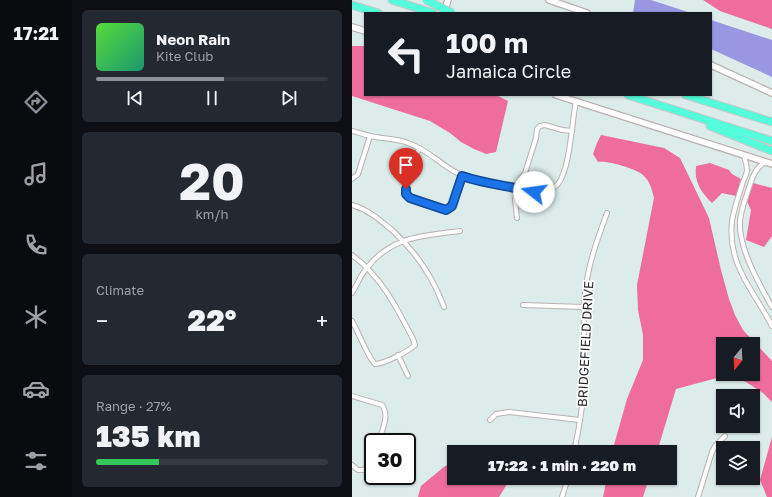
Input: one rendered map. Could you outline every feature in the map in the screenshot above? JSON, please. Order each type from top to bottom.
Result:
[{"type":"highway","points":[[392,0],[430,12]]},
{"type":"highway","points":[[426,0],[450,12]]},
{"type":"highway","points":[[352,5],[375,12]]},
{"type":"highway","points":[[631,96],[772,141]]},
{"type":"highway","points":[[689,96],[772,122]]},
{"type":"highway","points":[[673,109],[772,151]]},
{"type":"main road","points":[[444,12],[448,0]]},
{"type":"main road","points":[[549,0],[584,12]]},
{"type":"main road","points":[[352,27],[364,31]]},
{"type":"main road","points":[[712,65],[772,93]]},
{"type":"main road","points":[[559,96],[772,164]]},
{"type":"street","points":[[352,131],[370,136],[402,141],[419,148],[462,176],[479,182],[540,193],[555,187],[563,174],[569,149],[576,101]]},
{"type":"street","points":[[517,218],[514,200],[518,181],[525,173],[538,127],[545,125],[572,131]]},
{"type":"street","points":[[352,179],[358,174],[370,136]]},
{"type":"street","points":[[419,148],[406,189],[406,194],[408,197],[444,210],[448,209],[452,206],[462,176]]},
{"type":"street","points":[[744,156],[747,171],[738,197],[732,222],[734,253],[737,265],[745,282],[772,326]]},
{"type":"street","points":[[765,162],[755,171],[751,181],[740,220],[740,234],[756,277],[772,307]]},
{"type":"street","points":[[352,205],[375,215],[411,248],[426,269],[444,307]]},
{"type":"street","name":"BRIDGEFIELD DRIVE","points":[[575,445],[580,420],[585,369],[584,308],[587,279],[595,244],[607,214]]},
{"type":"street","points":[[352,293],[367,268],[385,250],[403,240],[419,236],[460,231]]},
{"type":"street","points":[[352,254],[361,261],[386,290],[415,345],[398,355],[379,364],[375,364],[352,321]]},
{"type":"street","points":[[523,305],[584,308]]},
{"type":"street","points":[[398,355],[408,376]]},
{"type":"street","points":[[352,396],[384,408],[386,416],[381,433]]},
{"type":"street","points":[[490,420],[496,414],[509,412],[580,420]]},
{"type":"street","points":[[698,497],[712,452],[715,446],[725,436]]},
{"type":"street","points":[[352,465],[358,470],[364,470]]},
{"type":"street","points":[[562,497],[566,485]]},
{"type":"shaded area","points":[[635,0],[651,0],[688,12],[633,12]]},
{"type":"shaded area","points":[[703,0],[772,0],[772,29],[720,11]]},
{"type":"shaded area","points":[[712,20],[772,40],[772,77],[712,49]]},
{"type":"shaded area","points":[[352,46],[364,46],[364,96],[498,96],[508,101],[496,152],[486,154],[461,142],[450,133],[430,121],[352,96]]},
{"type":"shaded area","points":[[601,135],[664,148],[680,158],[709,218],[721,270],[735,315],[743,330],[750,337],[716,337],[716,378],[676,389],[659,445],[614,445],[627,399],[643,360],[643,335],[638,310],[637,285],[654,198],[649,183],[640,173],[615,164],[598,162],[593,154]]},
{"type":"shaded area","points":[[710,163],[729,170],[732,174],[741,179],[736,196],[722,193],[712,203],[705,195],[697,182],[696,166]]},
{"type":"shaded area","points":[[753,183],[772,188],[772,236],[764,247],[746,240],[751,210],[747,201]]},
{"type":"shaded area","points":[[760,348],[772,361],[772,402],[760,391],[760,389],[757,389],[743,381],[760,381]]},
{"type":"shaded area","points":[[772,437],[772,497],[767,497],[760,480]]},
{"type":"shaded area","points":[[447,466],[447,485],[506,485],[499,497],[418,497],[421,486]]},
{"type":"shaded area","points":[[606,485],[647,485],[643,497],[603,497]]},
{"type":"route","points":[[406,189],[405,191],[408,197],[444,210],[452,206],[462,176],[479,182],[504,185],[534,192]]}]
